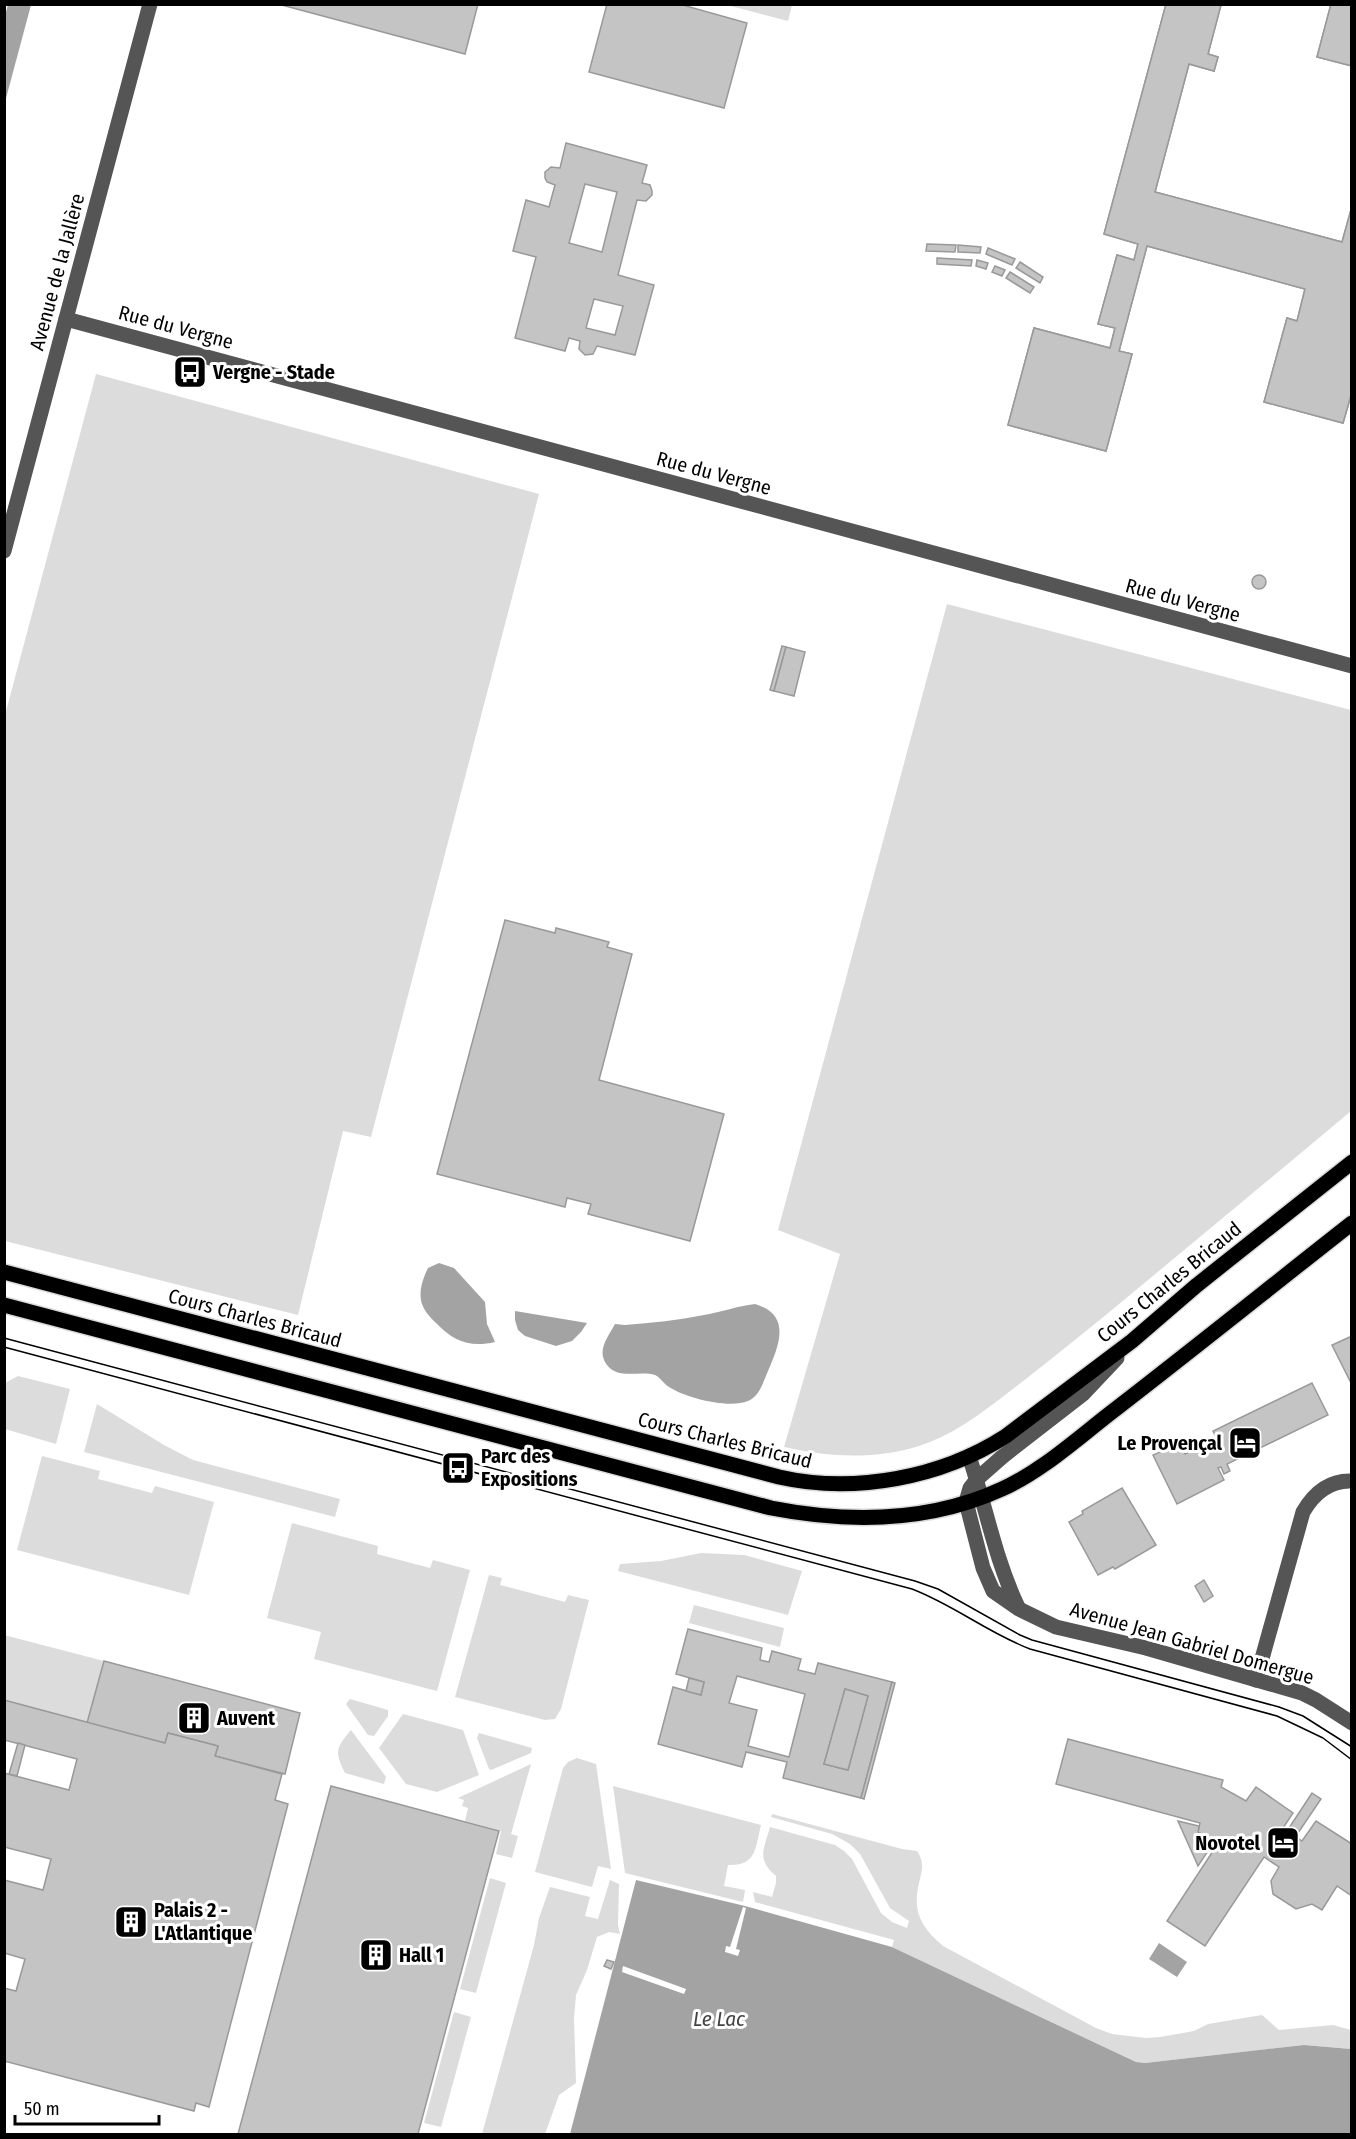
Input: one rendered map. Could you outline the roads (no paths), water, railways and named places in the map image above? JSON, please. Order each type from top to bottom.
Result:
[{"type":"main road","name":"Cours Charles Bricaud","points":[[4,1272],[800,1482],[823,1485],[874,1482],[943,1466],[969,1456],[1006,1436],[1132,1341],[1197,1285],[1352,1162]]},
{"type":"main road","points":[[4,1305],[771,1508],[826,1517],[876,1517],[927,1512],[966,1502],[1003,1489],[1030,1474],[1352,1223]]},
{"type":"street","name":"Avenue de la Jallère","points":[[4,551],[150,4]]},
{"type":"street","name":"Rue du Vergne","points":[[66,319],[1352,666]]},
{"type":"street","points":[[966,1502],[970,1488],[977,1479],[1083,1394],[1132,1341]]},
{"type":"street","points":[[969,1456],[998,1561],[1019,1609]]},
{"type":"street","points":[[1256,1680],[1303,1512],[1311,1498],[1322,1489],[1340,1481],[1352,1481]]},
{"type":"street","name":"Avenue Jean Gabriel Domergue","points":[[966,1502],[983,1568],[993,1591],[1019,1609],[1056,1627],[1146,1648],[1302,1694],[1316,1700],[1352,1723]]},
{"type":"water","points":[[8,5],[31,5],[5,102],[4,19]]},
{"type":"water","points":[[439,1263],[454,1268],[485,1302],[487,1324],[495,1342],[478,1344],[462,1342],[442,1329],[426,1312],[421,1299],[424,1276],[428,1268]]},
{"type":"water","points":[[755,1304],[774,1315],[780,1332],[776,1351],[763,1384],[755,1396],[748,1401],[730,1404],[696,1398],[676,1391],[655,1375],[612,1370],[604,1360],[604,1344],[615,1324],[675,1320]]},
{"type":"water","points":[[515,1311],[587,1323],[572,1341],[556,1346],[525,1336],[518,1330]]},
{"type":"water","name":"Le Lac","points":[[636,1880],[745,1906],[892,1947],[1136,2062],[1145,2063],[1304,2045],[1351,2049],[1351,2134],[570,2134]]},
{"type":"water","points":[[1159,1943],[1187,1962],[1177,1977],[1149,1959]]},
{"type":"tram line","points":[[4,1338],[915,1581],[938,1589],[1032,1640],[1279,1707],[1303,1716],[1352,1747]]},
{"type":"tram line","points":[[4,1347],[912,1589],[1030,1649],[1277,1716],[1323,1738],[1352,1760]]},
{"type":"place","name":"Vergne - Stade","points":[[190,372]]},
{"type":"place","name":"Le Provençal","points":[[1245,1443]]},
{"type":"place","name":"Parc des Expositions","points":[[458,1468]]},
{"type":"place","name":"Auvent","points":[[194,1718]]},
{"type":"place","name":"Novotel","points":[[1283,1843]]},
{"type":"place","name":"Palais 2 - L'Atlantique","points":[[131,1922]]},
{"type":"place","name":"Hall 1","points":[[376,1955]]}]
